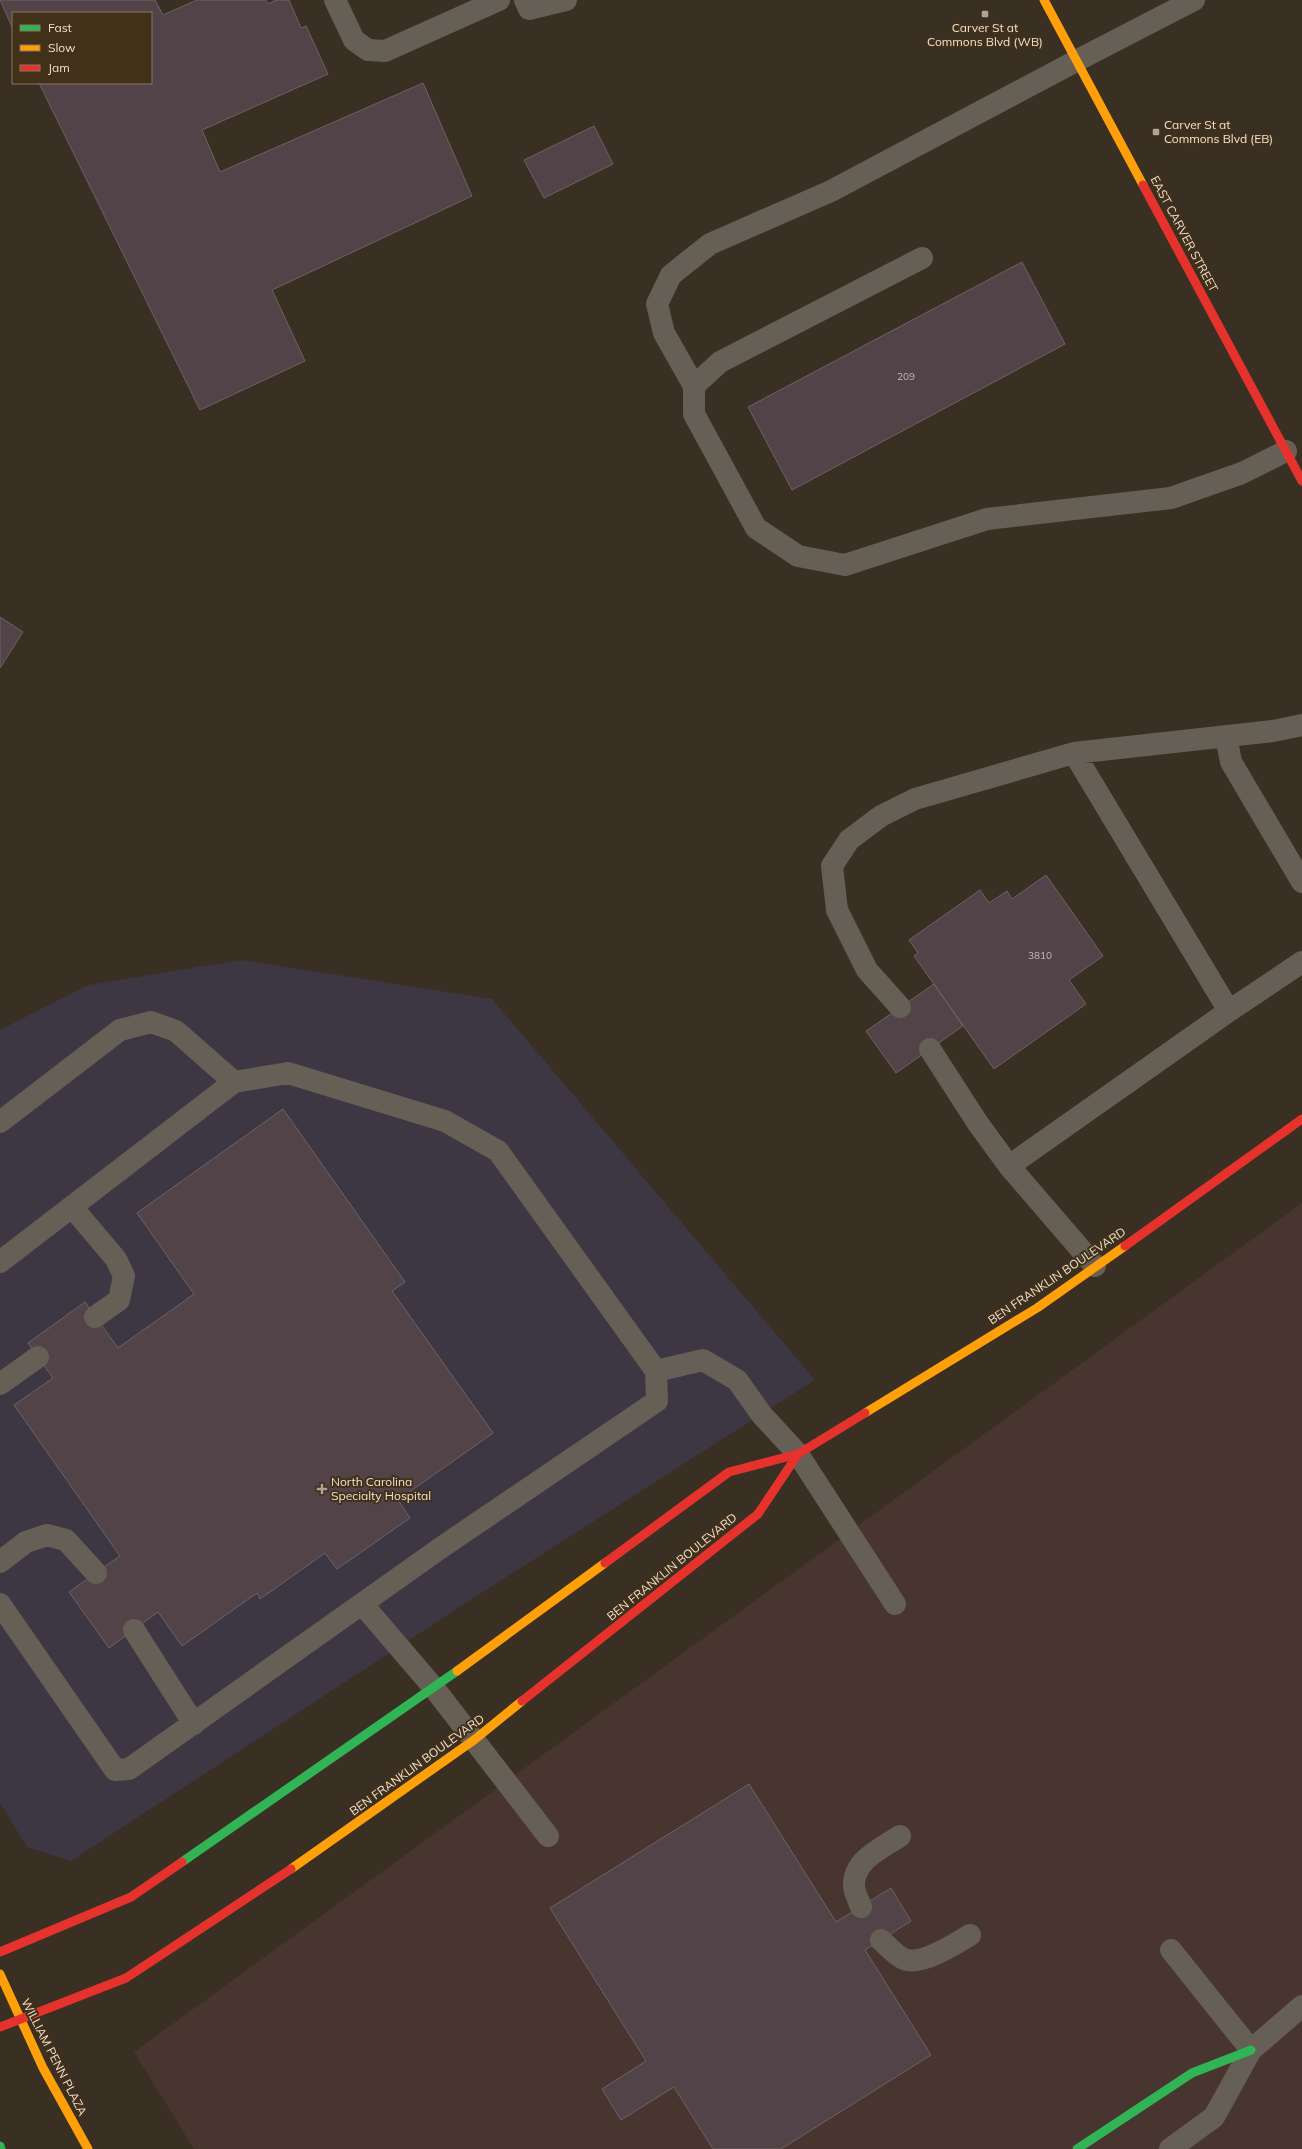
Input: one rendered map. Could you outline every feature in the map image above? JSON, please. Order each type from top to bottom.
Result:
[{"type":"street","points":[[335,0],[354,40],[368,50],[385,51],[499,0]]},
{"type":"street","points":[[526,0],[529,9],[566,0]]},
{"type":"street","name":"EAST CARVER STREET","points":[[1044,0],[1302,481]]},
{"type":"street","points":[[1194,0],[831,191],[710,244],[671,275],[657,304],[664,333],[694,386],[694,414],[756,528],[798,556],[845,565],[987,519],[1170,498],[1242,473],[1286,451]]},
{"type":"street","points":[[694,386],[720,362],[922,258]]},
{"type":"street","points":[[900,1006],[866,970],[836,910],[832,866],[849,840],[881,816],[915,799],[1074,753],[1226,736],[1302,725]]},
{"type":"street","points":[[1226,736],[1231,762],[1302,882]]},
{"type":"street","points":[[1074,753],[1229,1011]]},
{"type":"street","points":[[1009,1166],[1229,1011],[1302,962]]},
{"type":"street","points":[[0,1122],[120,1030],[151,1022],[176,1031],[234,1082]]},
{"type":"street","points":[[930,1049],[977,1122],[1009,1166],[1096,1266]]},
{"type":"street","points":[[0,1262],[234,1082],[288,1073],[445,1121],[498,1151],[656,1371],[657,1401],[442,1547],[363,1605],[129,1769],[115,1770],[0,1604]]},
{"type":"street","name":"BEN FRANKLIN BOULEVARD","points":[[0,1952],[131,1897],[434,1688],[729,1472],[798,1454],[1038,1308],[1302,1119]]},
{"type":"street","points":[[72,1207],[116,1259],[124,1276],[119,1300],[95,1317]]},
{"type":"street","points":[[0,1384],[38,1357]]},
{"type":"street","points":[[656,1371],[703,1360],[737,1380],[762,1415],[798,1454],[895,1604]]},
{"type":"street","name":"BEN FRANKLIN BOULEVARD","points":[[0,2027],[126,1978],[257,1893],[474,1740],[758,1514],[798,1454]]},
{"type":"street","points":[[0,1562],[26,1542],[47,1535],[66,1540],[96,1573]]},
{"type":"street","points":[[363,1605],[434,1688],[548,1836]]},
{"type":"street","points":[[134,1630],[194,1724]]},
{"type":"street","points":[[861,1907],[854,1887],[856,1872],[865,1859],[900,1836]]},
{"type":"street","points":[[881,1940],[903,1959],[921,1960],[938,1954],[970,1935]]},
{"type":"street","points":[[1171,1950],[1251,2050]]},
{"type":"street","name":"WILLIAM PENN PLAZA","points":[[0,1974],[43,2068],[88,2149]]},
{"type":"street","points":[[1077,2149],[1192,2074],[1251,2050],[1302,2006]]},
{"type":"street","points":[[1170,2149],[1214,2117],[1251,2050]]},
{"type":"shaded area","name":"North Carolina Specialty Hospital","points":[[241,960],[492,999],[815,1380],[472,1599],[71,1861],[27,1847],[0,1803],[0,1030],[88,985]]},
{"type":"shaded area","points":[[1302,1203],[1302,2149],[194,2149],[134,2052]]},
{"type":"building","points":[[0,0],[155,0],[163,15],[197,0],[266,0],[268,4],[276,0],[289,0],[301,28],[306,26],[328,74],[202,130],[220,172],[423,83],[472,196],[272,290],[305,361],[200,410],[39,84],[152,84],[152,12],[12,12],[12,27]]},
{"type":"building","points":[[594,126],[613,164],[544,198],[524,160]]},
{"type":"building","points":[[1022,262],[1065,344],[792,490],[748,407]]},
{"type":"building","points":[[0,617],[23,632],[0,668]]},
{"type":"building","points":[[1046,875],[1103,956],[1069,980],[1086,1004],[994,1069],[914,956],[918,953],[909,940],[980,890],[989,903],[1007,891],[1012,899]]},
{"type":"building","points":[[934,984],[963,1026],[896,1073],[866,1031]]},
{"type":"building","points":[[283,1109],[405,1282],[392,1291],[493,1433],[398,1500],[410,1518],[337,1569],[325,1553],[260,1599],[257,1593],[182,1646],[158,1612],[109,1648],[69,1592],[120,1556],[14,1405],[53,1378],[28,1343],[85,1302],[118,1348],[194,1294],[137,1213]]},
{"type":"building","points":[[749,1784],[836,1922],[891,1888],[911,1921],[865,1950],[931,2055],[781,2149],[713,2149],[674,2087],[621,2120],[602,2089],[646,2061],[550,1908]]},
{"type":"traffic: fast","points":[[182,1862],[457,1671]]},
{"type":"traffic: fast","points":[[1077,2149],[1192,2073],[1251,2050]]},
{"type":"traffic: slow","points":[[1044,0],[1143,185]]},
{"type":"traffic: slow","points":[[865,1413],[1037,1308],[1125,1246]]},
{"type":"traffic: slow","points":[[457,1671],[605,1563]]},
{"type":"traffic: slow","points":[[291,1869],[474,1740],[522,1701]]},
{"type":"traffic: slow","points":[[0,1974],[43,2068],[88,2149]]},
{"type":"traffic: jam","points":[[1143,185],[1302,481]]},
{"type":"traffic: jam","points":[[1125,1246],[1302,1119]]},
{"type":"traffic: jam","points":[[605,1563],[729,1472],[798,1454],[865,1413]]},
{"type":"traffic: jam","points":[[522,1701],[758,1514],[798,1454]]},
{"type":"traffic: jam","points":[[0,1952],[131,1897],[182,1862]]},
{"type":"traffic: jam","points":[[0,2027],[126,1978],[291,1869]]},
{"type":"place","name":"Carver St at Commons Blvd (WB)","points":[[985,14]]},
{"type":"place","name":"Carver St at Commons Blvd (EB)","points":[[1156,132]]},
{"type":"place","name":"North Carolina Specialty Hospital","points":[[322,1489]]}]
